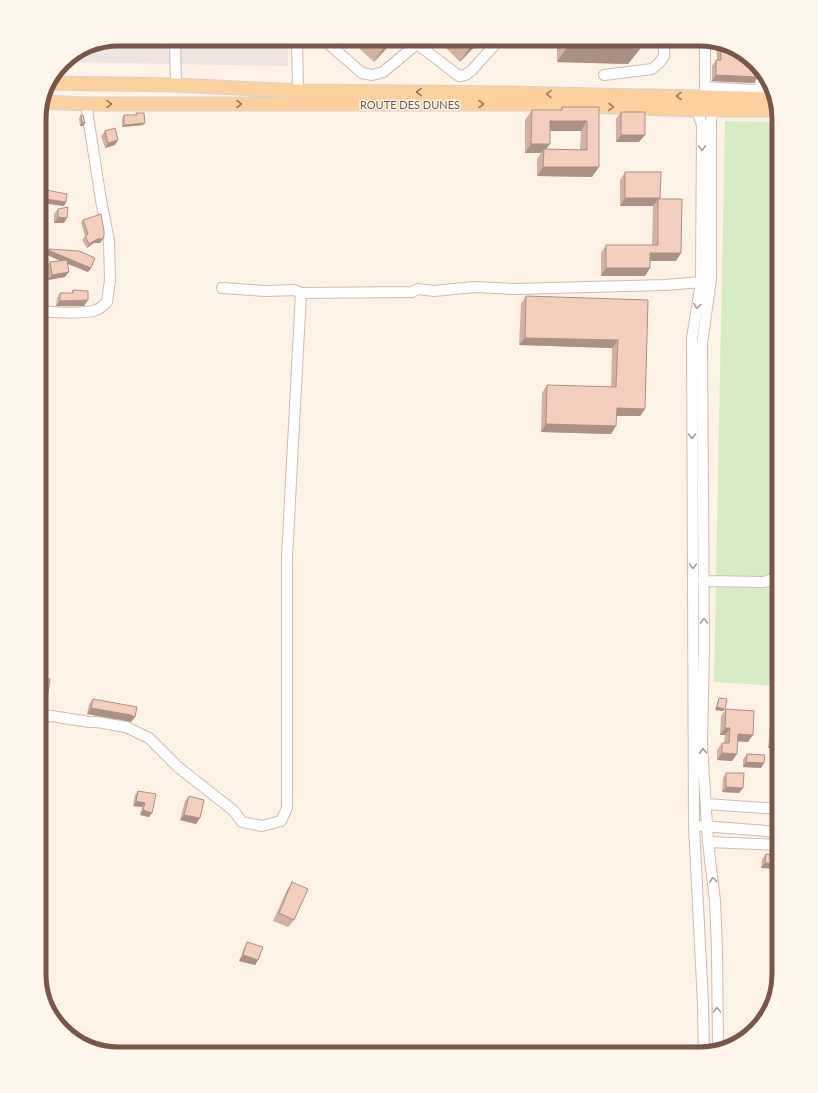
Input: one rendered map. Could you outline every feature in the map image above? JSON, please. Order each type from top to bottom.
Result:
[{"type":"main road","name":"ROUTE DES DUNES","points":[[55,83],[176,85],[298,91],[640,96],[705,92],[769,99]]},
{"type":"main road","name":"ROUTE DES DUNES","points":[[47,102],[86,104],[529,104],[697,110],[771,110]]},
{"type":"street","points":[[175,46],[176,85]]},
{"type":"street","points":[[297,46],[298,91]]},
{"type":"street","points":[[331,46],[362,73],[372,75],[383,72],[412,46]]},
{"type":"street","points":[[423,46],[459,76],[465,75],[471,71],[494,46]]},
{"type":"street","points":[[604,75],[652,69],[664,56],[664,46]]},
{"type":"street","points":[[705,46],[705,92],[766,90]]},
{"type":"street","points":[[760,90],[761,79]]},
{"type":"street","points":[[46,312],[79,313],[97,310],[106,302],[110,280],[109,241],[86,104]]},
{"type":"street","points":[[697,110],[702,125],[701,282],[692,338],[694,826],[703,989],[704,1047]]},
{"type":"street","points":[[712,110],[712,278],[702,344],[704,647],[702,744],[708,842],[715,901],[718,1045]]},
{"type":"street","points":[[222,288],[266,291],[294,290],[301,293],[412,292],[418,289],[434,291],[475,287],[522,289],[665,285],[701,282]]},
{"type":"street","points":[[46,715],[126,727],[148,738],[178,768],[234,811],[242,822],[262,826],[281,821],[287,808],[286,557],[301,293]]},
{"type":"street","points":[[703,581],[764,582],[772,579]]},
{"type":"street","points":[[706,804],[772,809]]},
{"type":"street","points":[[694,826],[772,831]]},
{"type":"street","points":[[708,842],[772,846]]},
{"type":"shaded area","points":[[288,46],[288,66],[73,62],[86,53],[104,47]]},
{"type":"green space","points":[[725,121],[772,122],[772,686],[714,682]]},
{"type":"building","points":[[567,46],[640,46],[638,49]]},
{"type":"building","points":[[720,49],[744,61],[751,67],[758,77],[716,75],[716,60],[721,60]]},
{"type":"building","points":[[562,107],[599,107],[599,167],[543,167],[544,149],[587,150],[587,121],[550,121],[550,144],[531,144],[532,110],[562,110]]},
{"type":"building","points":[[621,112],[645,112],[645,135],[621,135]]},
{"type":"building","points":[[136,113],[144,113],[145,123],[124,125],[124,115],[137,115]]},
{"type":"building","points":[[81,115],[83,115],[85,123],[82,123]]},
{"type":"building","points":[[115,128],[118,140],[108,143],[105,131]]},
{"type":"building","points":[[625,172],[661,172],[660,198],[625,198]]},
{"type":"building","points":[[46,190],[67,194],[66,202],[46,199]]},
{"type":"building","points":[[658,199],[682,199],[681,253],[650,253],[650,268],[606,268],[606,245],[658,245]]},
{"type":"building","points":[[68,207],[67,218],[58,217],[58,209]]},
{"type":"building","points":[[101,214],[104,231],[103,239],[97,239],[89,244],[85,236],[88,234],[83,220]]},
{"type":"building","points":[[48,250],[79,251],[95,258],[91,268]]},
{"type":"building","points":[[67,260],[69,272],[52,275],[50,262]]},
{"type":"building","points":[[73,290],[88,291],[88,300],[60,301],[60,293],[73,293]]},
{"type":"building","points":[[526,296],[648,300],[645,409],[617,408],[616,426],[546,424],[547,385],[616,387],[618,340],[525,338]]},
{"type":"building","points":[[46,679],[50,679],[46,698]]},
{"type":"building","points":[[719,698],[727,699],[725,709],[717,707]]},
{"type":"building","points":[[93,699],[137,707],[135,717],[91,708]]},
{"type":"building","points":[[726,709],[754,711],[753,735],[738,734],[737,754],[722,753],[722,743],[729,743],[730,728],[725,728]]},
{"type":"building","points":[[747,754],[765,755],[764,763],[746,762]]},
{"type":"building","points":[[726,773],[744,773],[743,788],[726,787]]},
{"type":"building","points":[[138,791],[156,794],[152,813],[143,810],[145,803],[136,801]]},
{"type":"building","points":[[189,796],[204,800],[200,818],[184,815]]},
{"type":"building","points":[[766,854],[772,855],[772,864],[765,863]]},
{"type":"building","points":[[292,882],[308,889],[294,920],[279,913]]},
{"type":"building","points":[[247,942],[263,947],[258,960],[243,955]]}]
